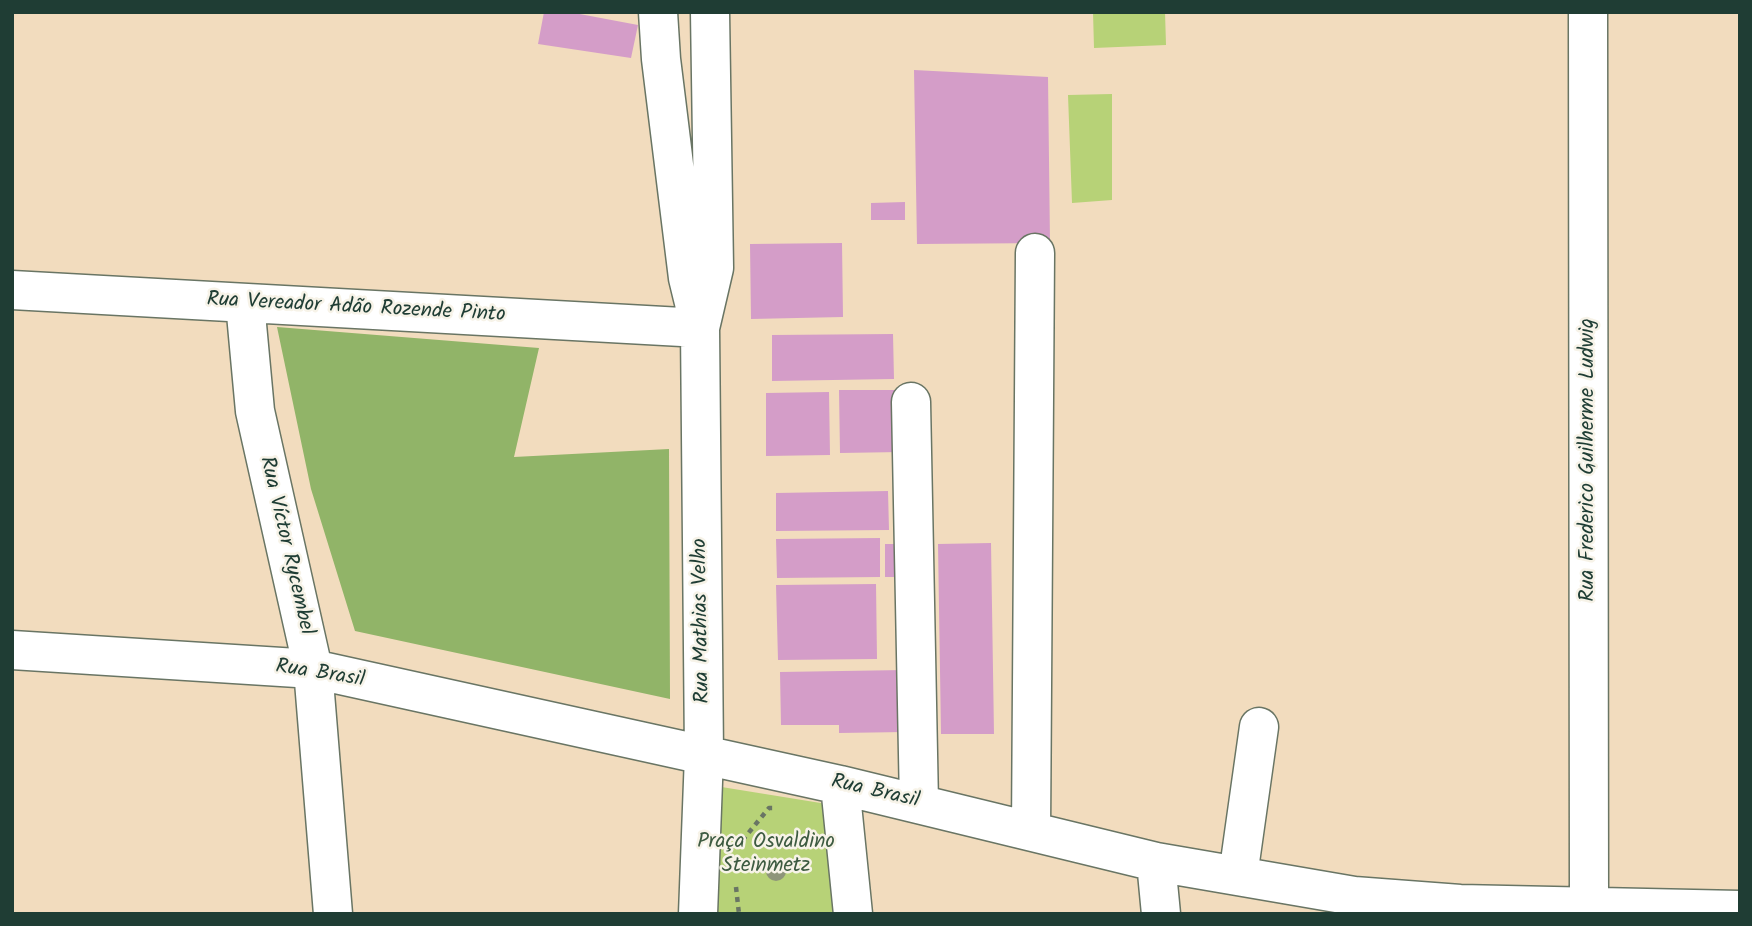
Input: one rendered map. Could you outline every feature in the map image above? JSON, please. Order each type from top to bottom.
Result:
[{"type":"street","name":"Rua Mathias Velho","points":[[658,12],[661,59],[688,278],[700,328]]},
{"type":"street","name":"Rua Mathias Velho","points":[[710,12],[713,268],[700,328],[704,755],[714,907]]},
{"type":"street","name":"Rua Frederico Guilherme Ludwig","points":[[1588,12],[1589,907]]},
{"type":"street","points":[[1031,831],[1035,253]]},
{"type":"street","name":"Rua Vereador Adão Rozende Pinto","points":[[12,290],[700,328]]},
{"type":"street","name":"Rua Víctor Rycembel","points":[[245,303],[255,411],[313,669],[333,914]]},
{"type":"street","points":[[911,402],[919,804]]},
{"type":"street","name":"Rua Brasil","points":[[12,650],[313,669],[840,785],[1156,862],[1354,895],[1460,904],[1740,910]]},
{"type":"street","points":[[1238,876],[1259,727]]},
{"type":"street","points":[[840,785],[853,914]]},
{"type":"street","points":[[1156,862],[1161,914]]},
{"type":"path","points":[[733,851],[769,808],[781,808]]},
{"type":"path","points":[[714,907],[732,876]]},
{"type":"green space","points":[[1093,12],[1165,12],[1166,45],[1094,48]]},
{"type":"green space","points":[[1112,94],[1112,200],[1072,203],[1068,95]]},
{"type":"green space","points":[[277,327],[539,348],[514,457],[669,449],[670,699],[355,631],[311,489]]},
{"type":"green space","name":"Praça Osvaldino Steinmetz","points":[[703,784],[833,805],[843,914],[700,914]]},
{"type":"building","points":[[544,12],[569,12],[638,25],[631,58],[538,44]]},
{"type":"building","points":[[914,70],[1048,77],[1050,243],[917,244]]},
{"type":"building","points":[[905,202],[905,220],[871,220],[871,203]]},
{"type":"building","points":[[842,243],[843,317],[751,319],[750,244]]},
{"type":"building","points":[[893,334],[894,379],[772,381],[772,335]]},
{"type":"building","points":[[839,390],[900,390],[901,452],[840,453]]},
{"type":"building","points":[[829,392],[830,455],[766,456],[766,393]]},
{"type":"building","points":[[888,491],[889,530],[776,531],[776,493]]},
{"type":"building","points":[[880,538],[880,577],[777,578],[776,539]]},
{"type":"building","points":[[991,543],[994,734],[941,734],[938,544]]},
{"type":"building","points":[[885,544],[908,544],[908,577],[885,577]]},
{"type":"building","points":[[876,584],[877,659],[778,660],[776,585]]},
{"type":"building","points":[[904,670],[905,732],[839,733],[839,725],[781,725],[780,672]]}]
